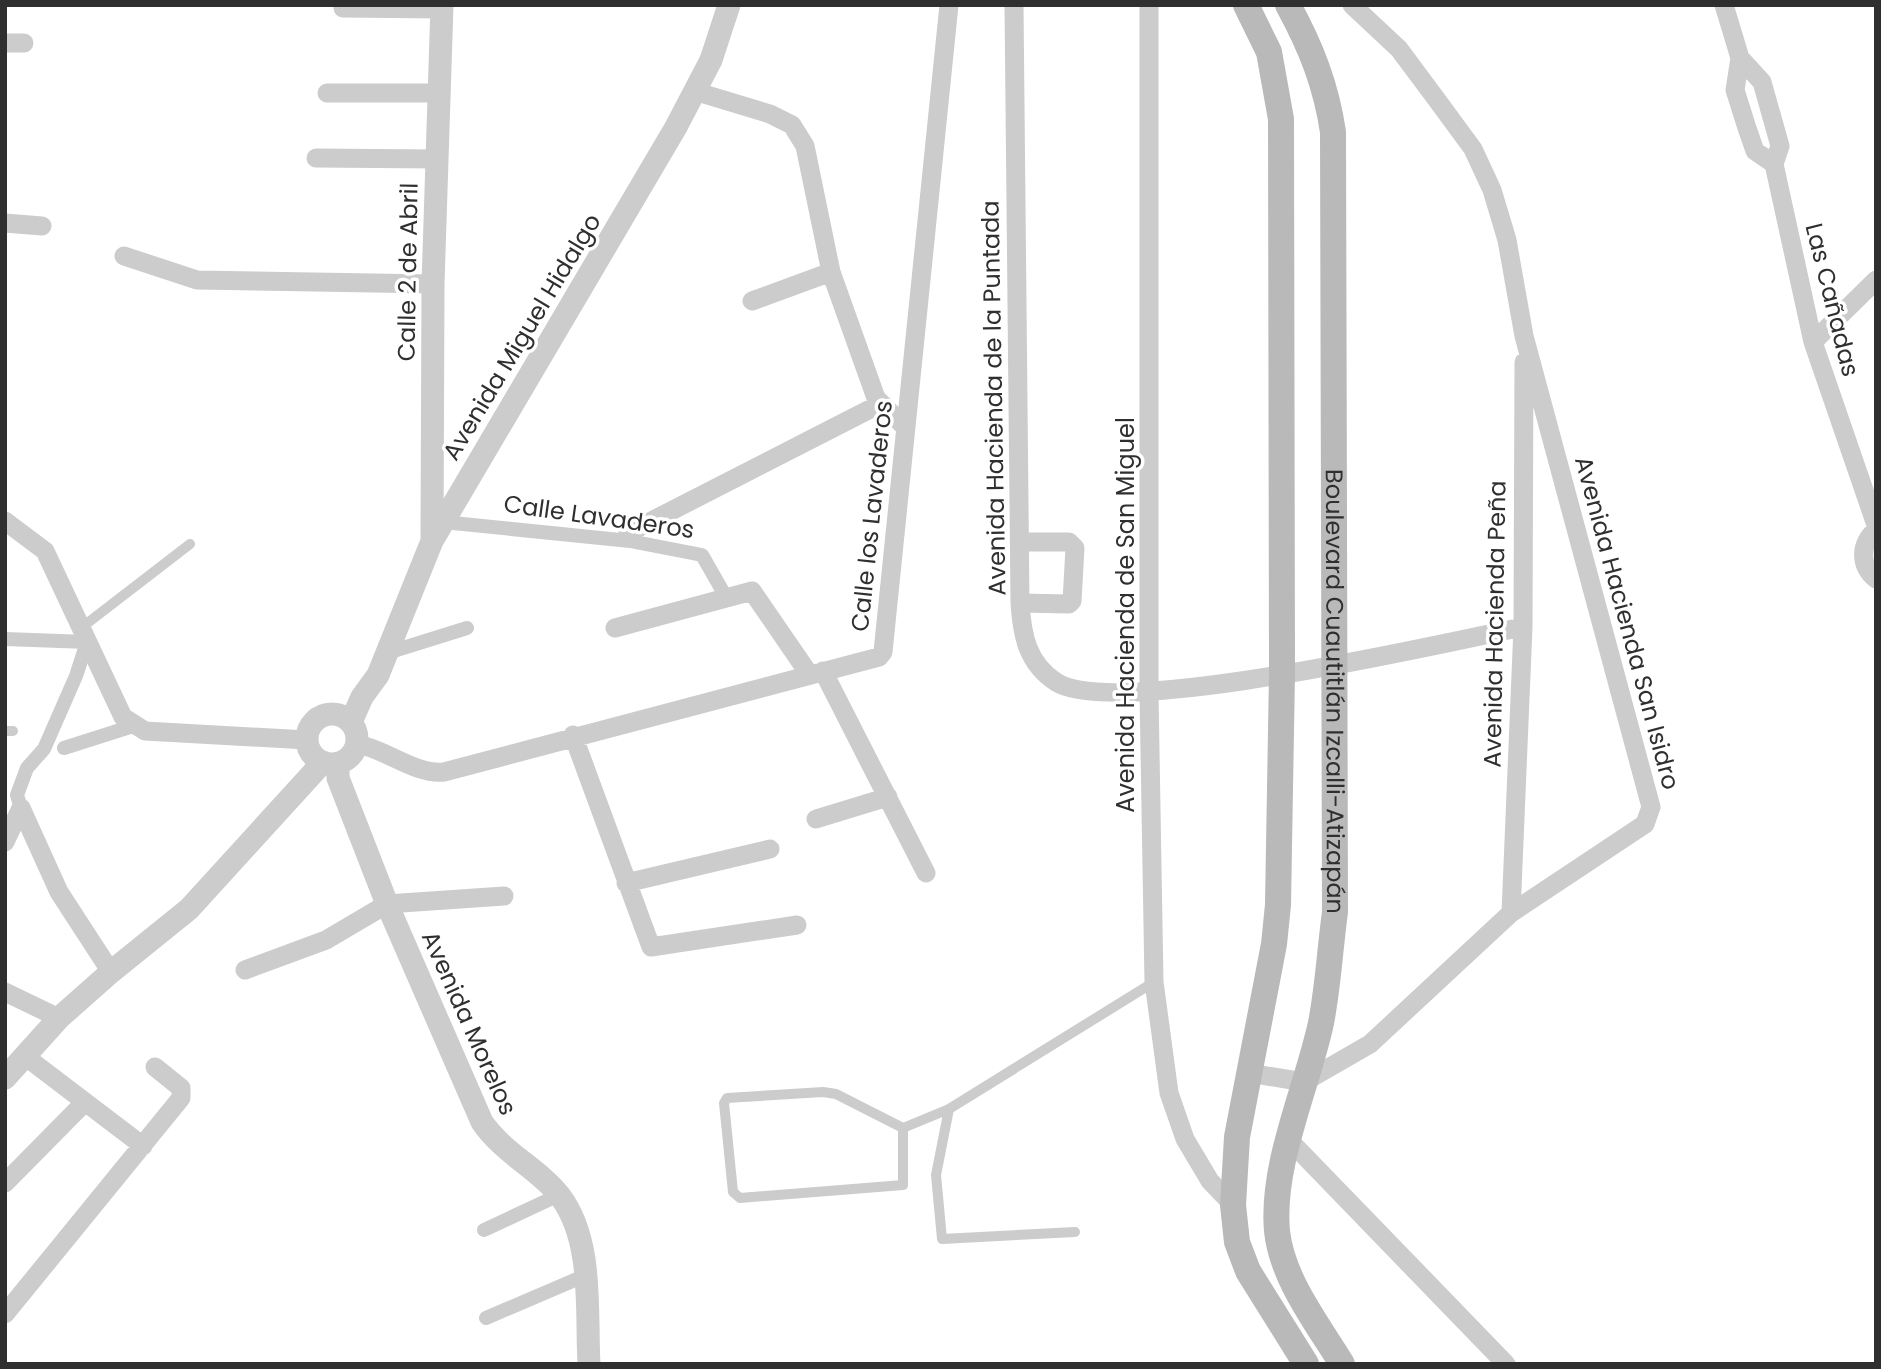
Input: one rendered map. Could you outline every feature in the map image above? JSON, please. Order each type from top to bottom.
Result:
[{"type":"main road","points":[[1246,5],[1269,52]]},
{"type":"main road","points":[[1256,5],[1269,52],[1281,119],[1282,150],[1282,673],[1278,905],[1275,944],[1237,1137],[1233,1205],[1237,1242],[1248,1272],[1306,1364]]},
{"type":"main road","points":[[1272,5],[1310,44]]},
{"type":"main road","name":"Boulevard Cuautitlán Izcalli-Atizapán","points":[[1288,5],[1310,44],[1327,91],[1333,132],[1335,912],[1321,1023],[1278,1192],[1280,1242],[1285,1265],[1296,1289],[1342,1364]]},
{"type":"street","name":"Avenida Miguel Hidalgo","points":[[346,718],[378,675],[440,518],[694,91],[710,60],[729,5]]},
{"type":"street","name":"Calle los Lavaderos","points":[[357,744],[374,747],[435,773],[816,673],[873,661],[883,652],[949,5]]},
{"type":"street","name":"Avenida Hacienda de la Puntada","points":[[1014,5],[1020,603],[1022,635],[1028,651],[1041,670],[1057,683],[1094,693],[1149,693],[1335,665],[1523,627]]},
{"type":"street","name":"Avenida Hacienda de San Miguel","points":[[1149,5],[1149,693],[1154,982],[1160,1041],[1173,1105],[1185,1139],[1210,1181],[1233,1205]]},
{"type":"street","name":"Avenida Hacienda San Isidro","points":[[1304,1082],[1370,1044],[1511,913],[1645,824],[1651,807],[1524,337],[1507,240],[1492,190],[1473,149],[1399,49],[1352,5]]},
{"type":"street","name":"Las Cañadas","points":[[1724,5],[1740,58],[1735,90],[1755,151],[1774,164]]},
{"type":"street","points":[[343,8],[442,7]]},
{"type":"street","name":"Calle 2 de Abril","points":[[440,518],[433,284],[442,7]]},
{"type":"street","name":"Las Cañadas","points":[[1740,58],[1762,82],[1780,146],[1774,164],[1813,342],[1876,528]]},
{"type":"street","points":[[694,91],[770,114],[792,125],[805,146],[831,272],[880,404],[905,427]]},
{"type":"street","points":[[327,93],[439,93]]},
{"type":"street","points":[[316,158],[436,159]]},
{"type":"street","points":[[5,223],[42,226]]},
{"type":"street","points":[[124,256],[197,280],[433,284]]},
{"type":"street","points":[[752,301],[831,272]]},
{"type":"street","points":[[1813,342],[1876,280]]},
{"type":"street","name":"Avenida Hacienda Peña","points":[[1511,913],[1523,627],[1524,337]]},
{"type":"street","points":[[628,533],[880,404]]},
{"type":"street","name":"Calle Lavaderos","points":[[440,518],[631,541],[702,555],[726,597]]},
{"type":"street","points":[[5,521],[45,551],[123,717],[133,726],[145,731],[318,760],[350,757],[358,736],[346,718],[327,714],[314,720],[318,760],[190,909],[111,972],[59,1018],[5,1078]]},
{"type":"street","points":[[1876,528],[1867,540],[1863,555],[1867,569],[1876,579]]},
{"type":"street","points":[[1020,542],[1069,542],[1075,548],[1072,601],[1069,604],[1020,603]]},
{"type":"street","points":[[615,628],[752,591],[816,673],[888,797],[926,873]]},
{"type":"street","points":[[387,653],[467,628]]},
{"type":"street","points":[[5,639],[84,635]]},
{"type":"street","points":[[84,635],[76,676],[44,749],[27,768],[17,795],[59,892],[111,972]]},
{"type":"street","points":[[64,748],[133,726]]},
{"type":"street","points":[[573,736],[651,947],[797,925]]},
{"type":"street","name":"Avenida Morelos","points":[[318,760],[338,778],[387,904],[482,1122],[496,1142],[559,1195],[575,1222],[582,1249],[589,1364]]},
{"type":"street","points":[[816,818],[888,797]]},
{"type":"street","points":[[5,842],[21,808]]},
{"type":"street","points":[[626,883],[770,849]]},
{"type":"street","points":[[245,970],[326,940],[387,904],[504,896]]},
{"type":"street","points":[[5,992],[59,1018]]},
{"type":"street","points":[[26,1057],[144,1146]]},
{"type":"street","points":[[5,1314],[144,1146],[183,1093],[155,1067]]},
{"type":"street","points":[[1249,1073],[1304,1082]]},
{"type":"street","points":[[5,1184],[85,1102]]},
{"type":"street","points":[[1290,1141],[1506,1364]]},
{"type":"street","points":[[484,1230],[559,1195]]},
{"type":"street","points":[[486,1318],[584,1276]]},
{"type":"lane","points":[[84,635],[190,544]]},
{"type":"lane","points":[[903,1128],[903,1185],[735,1197],[724,1103],[727,1098],[823,1092],[836,1094],[903,1128],[949,1109],[1154,982]]},
{"type":"lane","points":[[949,1109],[936,1175],[942,1239],[1075,1232]]}]
